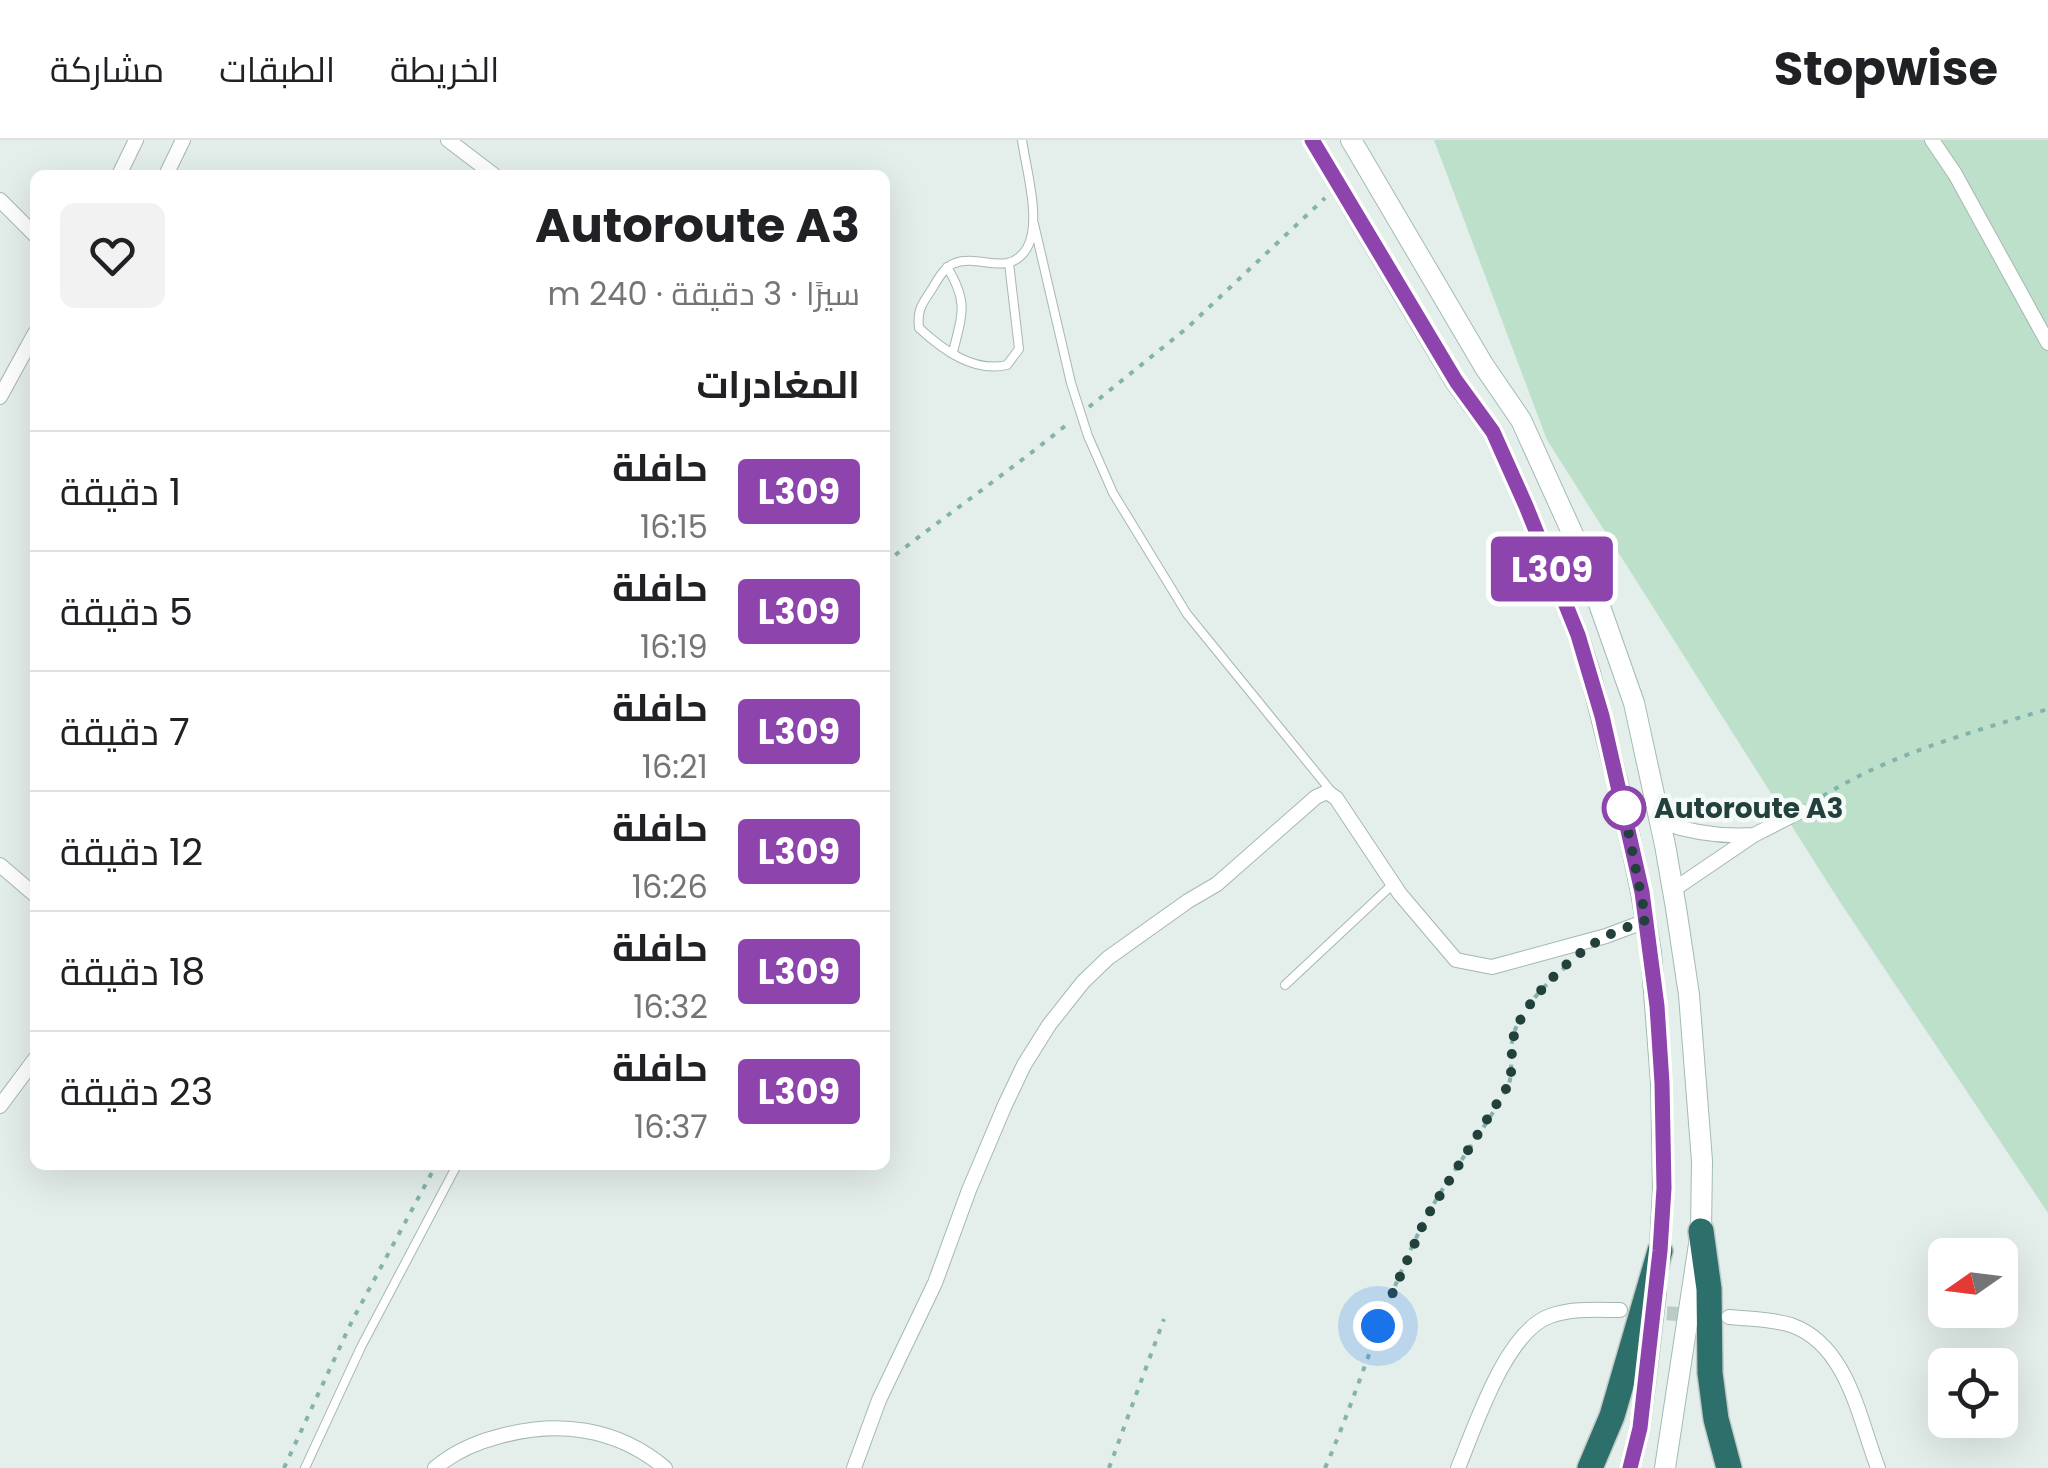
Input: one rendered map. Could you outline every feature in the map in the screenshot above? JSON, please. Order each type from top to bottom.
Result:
[{"type":"highway","points":[[1701,1232],[1709,1288],[1712,1388],[1729,1468]]},
{"type":"highway","points":[[1590,1468],[1612,1416],[1660,1251]]},
{"type":"main road","points":[[1312,140],[1456,381],[1493,432],[1578,635],[1602,716],[1646,920],[1662,1083],[1664,1188],[1660,1251],[1640,1428],[1630,1468]]},
{"type":"main road","points":[[1351,140],[1484,366],[1521,420],[1600,600],[1629,688],[1673,890],[1689,994],[1702,1161],[1701,1232],[1666,1468]]},
{"type":"street","points":[[168,170],[183,140]]},
{"type":"street","points":[[448,140],[487,170]]},
{"type":"street","points":[[1932,140],[1956,174],[2048,343]]},
{"type":"street","points":[[121,170],[130,143]]},
{"type":"street","points":[[0,200],[30,230]]},
{"type":"street","points":[[0,397],[30,342]]},
{"type":"street","points":[[854,1468],[879,1400],[935,1283],[998,1122],[1024,1064],[1050,1026],[1083,982],[1108,958],[1217,884],[1316,797],[1326,792],[1336,798],[1393,884],[1456,960],[1492,967],[1606,936],[1646,920]]},
{"type":"street","points":[[1673,890],[1754,835],[1801,811]]},
{"type":"street","points":[[1660,822],[1716,836],[1754,835]]},
{"type":"street","points":[[0,866],[30,891]]},
{"type":"street","points":[[0,1106],[30,1066]]},
{"type":"street","points":[[1458,1468],[1497,1377],[1526,1332],[1551,1315],[1620,1310]]},
{"type":"street","points":[[1729,1317],[1791,1325],[1826,1348],[1845,1380],[1878,1468]]},
{"type":"street","points":[[435,1468],[480,1442],[544,1427],[564,1427],[618,1439],[665,1468]]},
{"type":"lane","points":[[1022,140],[1034,224],[1070,383],[1113,493],[1187,614],[1336,798]]},
{"type":"lane","points":[[1009,263],[1019,349],[1008,365],[975,366],[934,342],[920,328],[918,308],[947,267],[966,261],[1009,263],[1028,247],[1034,224]]},
{"type":"lane","points":[[947,267],[962,296],[952,352]]},
{"type":"lane","points":[[1285,985],[1393,884]]},
{"type":"lane","points":[[305,1468],[361,1346],[454,1170]]},
{"type":"path","points":[[890,559],[988,488],[1187,328],[1340,184]]},
{"type":"path","points":[[1801,811],[1846,782],[1895,758],[2048,709]]},
{"type":"path","points":[[1325,1468],[1378,1326],[1426,1218],[1509,1084],[1516,1028],[1537,994],[1577,957]]},
{"type":"path","points":[[284,1468],[352,1321],[433,1170]]},
{"type":"path","points":[[1109,1468],[1164,1318]]},
{"type":"green space","points":[[1434,140],[2048,140],[2048,1213],[1840,902],[1547,440]]},
{"type":"tunnel","points":[[1646,1312],[1694,1315]]},
{"type":"bus line","name":"L309","points":[[1312,140],[1456,381],[1493,432],[1578,635],[1602,716],[1642,892],[1657,1006],[1662,1083],[1664,1188],[1660,1251],[1640,1428],[1630,1468]]},
{"type":"place","name":"Autoroute A3","points":[[1624,808]]},
{"type":"route","points":[[1378,1326],[1426,1218],[1509,1084],[1516,1028],[1537,994],[1606,936],[1646,920],[1622,800],[1624,808]]}]
